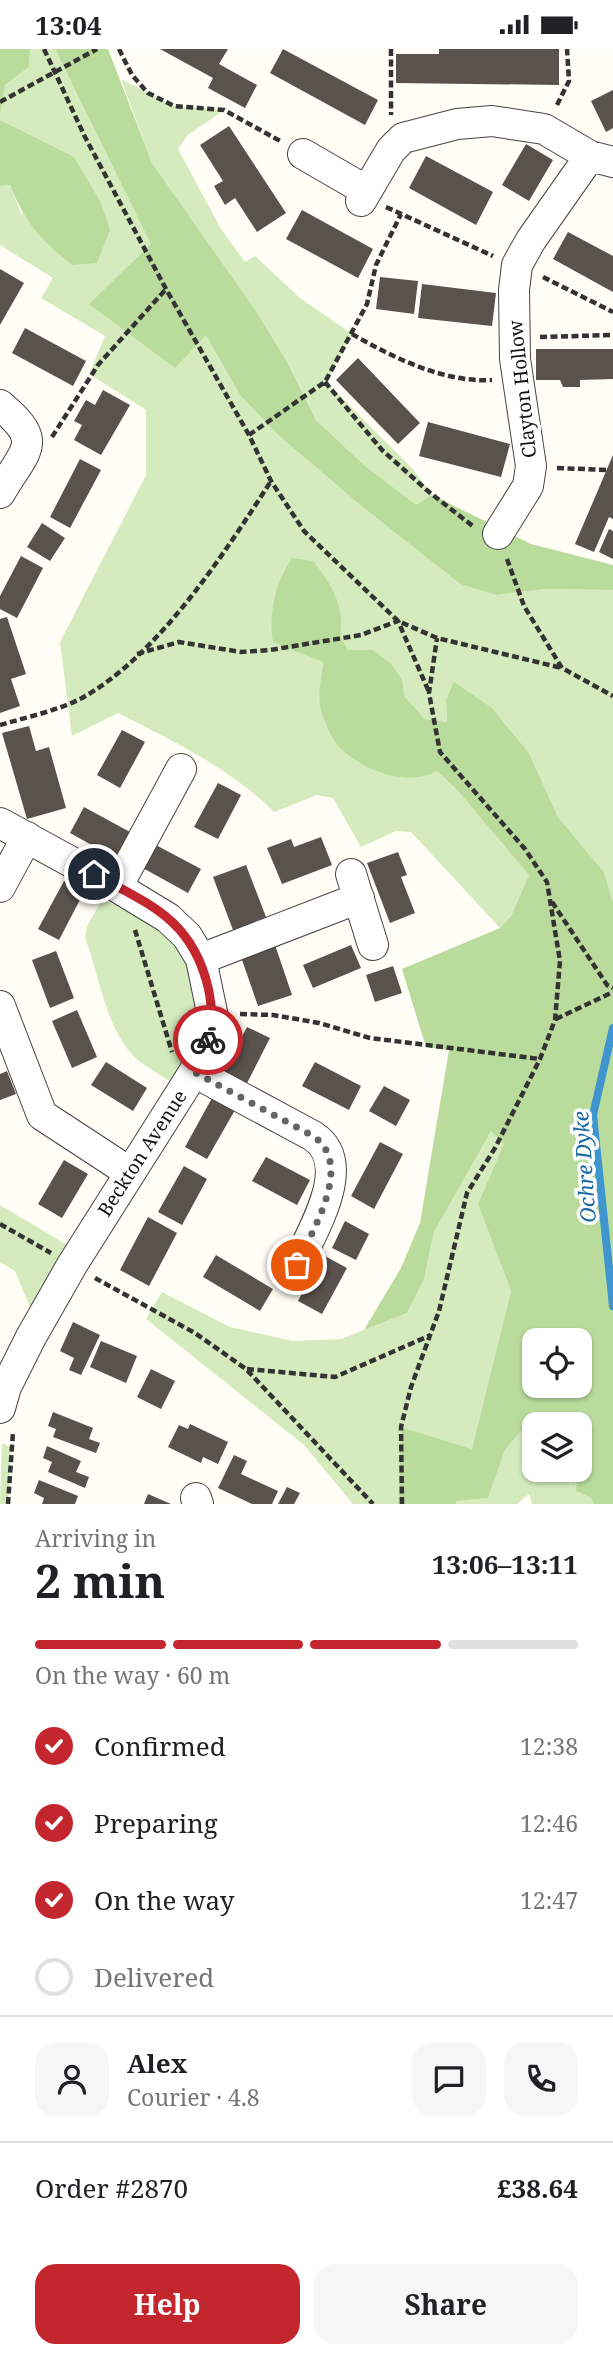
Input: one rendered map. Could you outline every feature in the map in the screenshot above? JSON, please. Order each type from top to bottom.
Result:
[{"type":"street","points":[[303,154],[364,196],[403,138],[457,124],[492,121],[544,129],[601,159]]},
{"type":"street","name":"Clayton Hollow","points":[[498,534],[528,486],[531,466],[514,338],[513,290],[517,265],[531,240],[601,159]]},
{"type":"street","points":[[0,405],[22,424],[28,433],[28,446],[0,493]]},
{"type":"street","points":[[117,887],[181,769]]},
{"type":"street","name":"Beckton Avenue","points":[[0,823],[168,918],[187,936],[201,959],[213,1017],[210,1037],[194,1072],[72,1265],[3,1397]]},
{"type":"street","points":[[0,887],[27,837]]},
{"type":"street","points":[[201,959],[355,886],[373,946]]},
{"type":"street","points":[[0,1006],[42,1115],[129,1172]]},
{"type":"street","points":[[194,1072],[313,1136],[323,1143],[330,1154],[331,1174],[325,1201],[297,1265]]},
{"type":"path","points":[[44,49],[166,289],[249,435],[271,481],[304,531],[398,621],[437,638],[562,668],[613,696]]},
{"type":"path","points":[[0,102],[46,79],[54,70],[97,49]]},
{"type":"path","points":[[119,49],[132,75],[148,93],[174,106],[224,110],[303,154]]},
{"type":"path","points":[[391,49],[393,128],[403,138]]},
{"type":"path","points":[[544,129],[569,81],[567,49]]},
{"type":"path","points":[[364,196],[613,312]]},
{"type":"path","points":[[249,435],[326,382],[367,304],[376,265],[401,214]]},
{"type":"path","points":[[28,446],[54,437],[98,365],[166,289]]},
{"type":"path","points":[[352,334],[385,353],[456,377],[477,381],[518,379]]},
{"type":"path","points":[[514,338],[613,335]]},
{"type":"path","points":[[326,382],[347,411],[405,471],[470,525],[498,534],[524,606],[562,668]]},
{"type":"path","points":[[531,466],[607,470]]},
{"type":"path","points":[[0,725],[81,698],[135,655],[201,585],[271,481]]},
{"type":"path","points":[[135,655],[179,642],[241,652],[283,649],[361,635],[398,621]]},
{"type":"path","points":[[398,621],[429,693],[440,752],[525,849],[548,882],[560,961],[555,1020],[540,1059],[495,1147],[467,1193],[439,1311],[411,1387],[400,1435],[402,1504]]},
{"type":"path","points":[[429,693],[437,638]]},
{"type":"path","points":[[117,887],[139,938],[171,1047],[177,1099]]},
{"type":"path","points":[[550,898],[607,985],[613,990],[555,1020]]},
{"type":"path","points":[[213,1017],[273,1015],[320,1023],[370,1038],[540,1059]]},
{"type":"path","points":[[0,1224],[195,1333],[246,1369],[373,1504]]},
{"type":"path","points":[[246,1369],[335,1377],[431,1335]]},
{"type":"path","points":[[3,1397],[14,1417],[8,1504]]},
{"type":"green space","points":[[0,49],[30,49],[29,67],[5,85],[0,117]]},
{"type":"green space","points":[[30,49],[55,49],[152,244],[89,304],[206,334],[240,395],[278,435],[460,584],[496,595],[545,589],[613,590],[613,905],[604,872],[558,817],[529,753],[492,708],[446,700],[447,722],[425,719],[405,697],[402,680],[373,650],[348,650],[340,635],[323,661],[320,683],[437,771],[458,791],[529,875],[511,916],[500,928],[411,832],[396,831],[361,847],[333,798],[317,795],[274,812],[220,769],[118,713],[72,736],[60,642],[146,475],[146,410],[89,374],[105,336],[41,298],[53,278],[0,245],[0,186],[10,185],[22,216],[32,137],[0,120],[0,117],[5,85],[29,67]]},
{"type":"green space","points":[[55,49],[108,49],[152,163],[256,311],[286,360],[316,420],[365,466],[416,505],[432,495],[531,544],[613,565],[613,590],[545,589],[496,595],[460,584],[278,435],[240,395],[206,335],[175,368],[89,304],[151,244]]},
{"type":"green space","points":[[121,79],[174,106],[224,110],[188,135],[178,149],[221,229],[245,262],[255,256],[300,298],[352,334],[326,382],[412,468],[432,495],[416,506],[365,466],[316,420],[286,360],[256,311],[152,163]]},
{"type":"green space","points":[[0,120],[74,157],[100,201],[110,230],[97,263],[72,265],[35,230],[10,185],[0,186]]},
{"type":"green space","points":[[292,558],[313,561],[325,577],[339,605],[340,635],[348,650],[373,650],[392,665],[402,680],[405,697],[425,719],[447,722],[446,700],[454,682],[492,708],[529,753],[558,817],[604,872],[613,903],[613,1504],[593,1504],[591,1498],[576,1491],[576,1482],[592,1482],[592,1412],[522,1412],[522,1429],[505,1450],[488,1498],[456,1501],[456,1504],[398,1504],[401,1427],[472,1449],[511,1291],[478,1204],[504,1144],[491,1131],[434,1232],[424,1279],[407,1313],[364,1330],[401,1268],[420,1223],[449,1050],[426,1047],[402,969],[500,928],[511,916],[529,875],[458,791],[437,771],[413,778],[387,775],[351,757],[338,746],[321,710],[323,662],[273,642],[273,609],[278,587]]},
{"type":"green space","points":[[102,900],[141,914],[161,926],[178,944],[190,963],[198,1001],[196,1021],[191,1041],[171,1082],[143,1064],[128,1050],[111,1020],[85,938],[87,926]]},
{"type":"green space","points":[[491,1130],[505,1143],[478,1204],[511,1291],[472,1449],[401,1427],[398,1504],[353,1504],[304,1445],[146,1319],[162,1292],[230,1327],[293,1341],[341,1339],[407,1313],[424,1278],[434,1232]]},
{"type":"green space","points":[[0,1205],[69,1246],[31,1310],[15,1271],[0,1262]]},
{"type":"green space","points":[[522,1429],[522,1482],[576,1482],[576,1491],[591,1498],[593,1504],[532,1504],[529,1494],[517,1504],[456,1504],[455,1501],[488,1498],[505,1450]]},
{"type":"green space","points":[[2,1443],[11,1448],[8,1504],[0,1504]]},
{"type":"building","points":[[160,49],[228,49],[219,64],[257,85],[245,108],[208,88],[213,78]]},
{"type":"building","points":[[283,49],[378,100],[365,125],[270,73]]},
{"type":"building","points":[[439,49],[559,49],[559,85],[396,83],[396,54],[439,54]]},
{"type":"building","points":[[613,90],[613,128],[606,132],[591,101]]},
{"type":"building","points":[[229,126],[286,213],[257,232],[235,198],[225,205],[214,186],[223,181],[200,145]]},
{"type":"building","points":[[526,144],[553,160],[529,201],[502,185]]},
{"type":"building","points":[[426,156],[493,192],[476,225],[409,188]]},
{"type":"building","points":[[302,210],[373,249],[358,278],[286,239]]},
{"type":"building","points":[[568,232],[613,256],[613,292],[553,259]]},
{"type":"building","points":[[0,269],[24,283],[0,325]]},
{"type":"building","points":[[380,277],[418,281],[414,314],[376,309]]},
{"type":"building","points":[[422,284],[496,293],[492,326],[418,318]]},
{"type":"building","points":[[25,328],[86,361],[73,386],[12,353]]},
{"type":"building","points":[[536,349],[613,349],[613,379],[580,380],[580,387],[563,387],[560,380],[536,380]]},
{"type":"building","points":[[358,358],[420,423],[398,444],[336,380]]},
{"type":"building","points":[[103,390],[130,405],[101,455],[74,440],[82,425],[74,421],[86,400],[95,405]]},
{"type":"building","points":[[428,422],[510,444],[501,477],[419,456]]},
{"type":"building","points":[[613,455],[613,519],[609,517],[594,552],[575,544]]},
{"type":"building","points":[[80,459],[101,470],[70,528],[50,517]]},
{"type":"building","points":[[42,523],[65,538],[50,561],[27,547]]},
{"type":"building","points":[[609,529],[613,531],[613,559],[599,552]]},
{"type":"building","points":[[21,556],[43,568],[17,618],[0,609],[0,596]]},
{"type":"building","points":[[7,617],[26,674],[11,679],[20,706],[0,713],[0,619]]},
{"type":"building","points":[[29,726],[36,751],[49,747],[66,808],[27,819],[2,733]]},
{"type":"building","points":[[122,730],[145,742],[120,788],[97,775]]},
{"type":"building","points":[[218,783],[241,795],[218,839],[194,827]]},
{"type":"building","points":[[84,807],[130,832],[115,858],[70,833]]},
{"type":"building","points":[[321,837],[332,865],[282,884],[267,848],[291,839],[294,847]]},
{"type":"building","points":[[154,844],[201,869],[188,893],[141,867]]},
{"type":"building","points":[[398,852],[407,875],[401,877],[415,913],[390,923],[367,863]]},
{"type":"building","points":[[246,865],[266,917],[233,930],[213,877]]},
{"type":"building","points":[[64,881],[84,892],[59,940],[38,929]]},
{"type":"building","points":[[274,942],[292,995],[258,1006],[240,954]]},
{"type":"building","points":[[351,945],[361,968],[313,988],[303,965]]},
{"type":"building","points":[[56,951],[74,998],[50,1008],[32,960]]},
{"type":"building","points":[[393,966],[402,993],[375,1002],[366,975]]},
{"type":"building","points":[[77,1010],[97,1057],[72,1068],[52,1021]]},
{"type":"building","points":[[247,1027],[270,1038],[246,1085],[223,1073]]},
{"type":"building","points":[[106,1062],[147,1088],[133,1111],[91,1085]]},
{"type":"building","points":[[315,1062],[361,1086],[349,1110],[302,1086]]},
{"type":"building","points":[[7,1071],[16,1094],[0,1100],[0,1074]]},
{"type":"building","points":[[384,1086],[410,1100],[396,1126],[369,1111]]},
{"type":"building","points":[[212,1098],[235,1110],[207,1159],[185,1147]]},
{"type":"building","points":[[380,1142],[403,1154],[374,1209],[351,1196]]},
{"type":"building","points":[[266,1157],[310,1180],[297,1205],[252,1181]]},
{"type":"building","points":[[64,1160],[88,1174],[62,1218],[38,1204]]},
{"type":"building","points":[[184,1166],[207,1179],[182,1225],[158,1212]]},
{"type":"building","points":[[148,1217],[177,1233],[149,1286],[120,1270]]},
{"type":"building","points":[[345,1221],[369,1234],[356,1260],[332,1248]]},
{"type":"building","points":[[216,1255],[273,1289],[260,1311],[203,1277]]},
{"type":"building","points":[[323,1255],[347,1268],[322,1314],[298,1301]]},
{"type":"building","points":[[73,1322],[100,1335],[81,1375],[69,1370],[74,1358],[60,1351]]},
{"type":"building","points":[[101,1341],[137,1356],[126,1383],[90,1367]]},
{"type":"building","points":[[151,1369],[175,1381],[161,1409],[137,1397]]},
{"type":"building","points":[[53,1412],[93,1428],[89,1439],[100,1443],[96,1453],[53,1437],[56,1429],[48,1426]]},
{"type":"building","points":[[190,1424],[228,1442],[218,1464],[203,1457],[201,1463],[168,1447],[179,1425],[188,1429]]},
{"type":"building","points":[[47,1446],[81,1461],[76,1472],[89,1477],[85,1488],[48,1472],[52,1462],[43,1458]]},
{"type":"building","points":[[234,1455],[247,1461],[241,1474],[278,1491],[272,1504],[252,1504],[218,1488]]},
{"type":"building","points":[[39,1480],[78,1496],[75,1504],[42,1504],[44,1498],[34,1493]]},
{"type":"building","points":[[287,1487],[300,1493],[294,1504],[278,1504]]},
{"type":"building","points":[[148,1494],[171,1504],[144,1504]]},
{"type":"waterway","name":"Ochre Dyke","points":[[613,1028],[593,1115],[613,1306]]},
{"type":"way so far","points":[[208,1040],[194,1072],[313,1136],[323,1143],[330,1154],[331,1174],[325,1201],[297,1265]]},
{"type":"route","points":[[94,874],[168,918],[187,936],[201,959],[210,995],[213,1017],[208,1040]]}]
